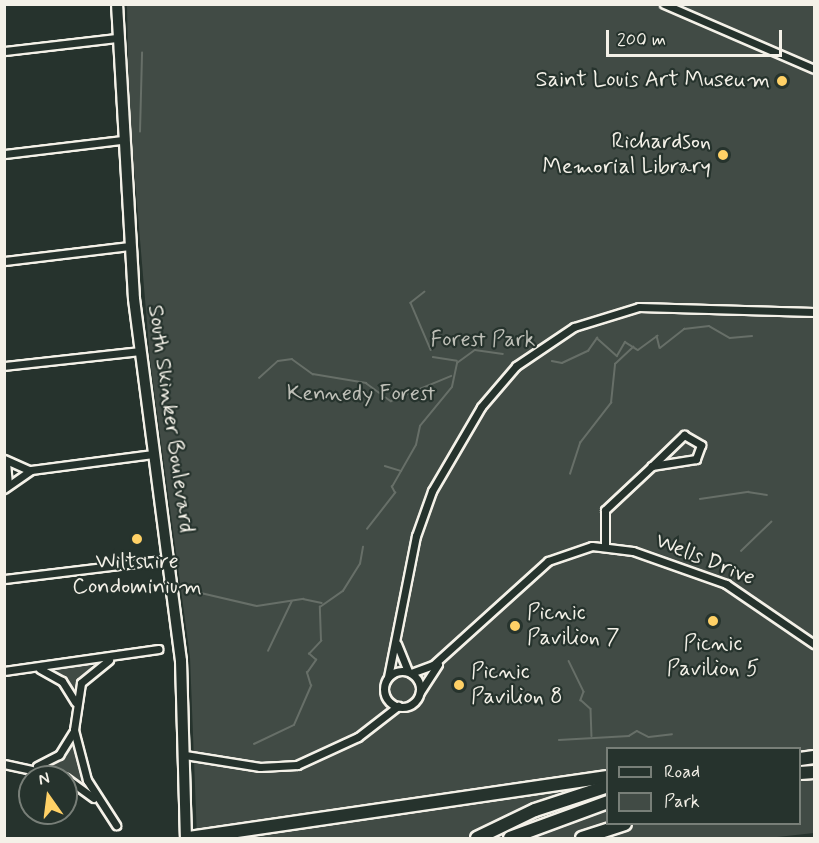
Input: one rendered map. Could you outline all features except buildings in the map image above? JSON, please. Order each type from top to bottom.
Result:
[{"type":"highway","points":[[187,838],[606,777]]},
{"type":"highway","points":[[477,838],[535,810],[606,787]]},
{"type":"highway","points":[[510,838],[606,803]]},
{"type":"highway","points":[[582,838],[623,825]]},
{"type":"main road","name":"South Skinker Boulevard","points":[[117,4],[121,140],[139,351],[169,559],[185,755],[187,838]]},
{"type":"street","points":[[664,4],[814,69]]},
{"type":"street","points":[[4,51],[117,38]]},
{"type":"street","points":[[4,154],[121,140]]},
{"type":"street","points":[[4,261],[130,246]]},
{"type":"street","points":[[398,706],[385,694],[416,536],[432,491],[481,407],[523,360],[574,327],[639,307],[814,312]]},
{"type":"street","points":[[4,366],[139,351]]},
{"type":"street","points":[[604,545],[605,510],[684,435],[701,445],[700,455],[689,463],[652,466]]},
{"type":"street","points":[[6,487],[31,470],[153,454]]},
{"type":"street","points":[[4,459],[31,470]]},
{"type":"street","points":[[4,459],[10,471],[6,487]]},
{"type":"street","name":"Wells Drive","points":[[409,672],[423,672],[443,657],[548,561],[573,549],[604,545],[726,584],[814,644]]},
{"type":"street","points":[[4,579],[169,559]]},
{"type":"street","points":[[185,755],[260,767],[297,765],[358,737],[398,706],[414,702],[419,693],[397,638]]},
{"type":"street","points":[[4,671],[109,660],[158,650]]},
{"type":"street","name":"Wells Drive","points":[[419,693],[443,657]]},
{"type":"street","points":[[109,660],[85,676],[75,702],[74,730],[78,757],[98,801],[116,825]]},
{"type":"street","points":[[38,668],[62,681],[75,702]]},
{"type":"street","points":[[388,677],[409,672]]},
{"type":"street","points":[[39,765],[57,757],[74,730]]},
{"type":"street","points":[[78,787],[98,801]]},
{"type":"green space","name":"Forest Park","points":[[127,5],[814,5],[814,833],[768,838],[197,838],[190,657],[150,359],[129,108]]},
{"type":"green space","points":[[92,665],[74,693],[55,670]]},
{"type":"green space","points":[[73,745],[85,785],[78,782],[78,765],[50,765]]},
{"type":"waterway","points":[[140,132],[142,53]]},
{"type":"waterway","points":[[425,292],[411,303],[431,350]]},
{"type":"waterway","points":[[552,361],[562,363],[588,351],[597,338],[617,356],[625,342],[638,350],[657,336],[660,348],[684,329],[709,326],[730,338],[752,336]]},
{"type":"waterway","points":[[570,474],[580,443],[611,403],[615,364],[633,347]]},
{"type":"waterway","points":[[367,529],[395,493],[392,487],[416,445],[420,426],[452,387],[457,363],[475,350],[503,354]]},
{"type":"waterway","points":[[433,357],[457,361]]},
{"type":"waterway","points":[[259,378],[278,361],[292,359],[313,374],[366,383],[391,401],[451,376]]},
{"type":"waterway","points":[[385,466],[401,471]]},
{"type":"waterway","points":[[700,499],[748,492],[767,495]]},
{"type":"waterway","points":[[741,551],[771,522]]},
{"type":"waterway","points":[[254,744],[294,725],[311,686],[307,673],[316,660],[309,654],[321,641],[320,607],[343,591],[360,564],[363,547]]},
{"type":"waterway","points":[[201,593],[257,606],[303,599],[322,603]]},
{"type":"waterway","points":[[268,651],[292,601]]},
{"type":"waterway","points":[[569,661],[584,692],[581,700],[591,709],[592,736]]},
{"type":"waterway","points":[[559,740],[629,736],[637,731],[649,737],[672,734]]},
{"type":"place","name":"Saint Louis Art Museum","points":[[782,81]]},
{"type":"place","name":"Richardson Memorial Library","points":[[723,155]]},
{"type":"place","name":"Wiltshire Condominium","points":[[137,539]]},
{"type":"place","name":"Picnic Pavilion 5","points":[[713,621]]},
{"type":"place","name":"Picnic Pavilion 7","points":[[515,626]]},
{"type":"place","name":"Picnic Pavilion 8","points":[[459,685]]},
{"type":"park label","name":"Kennedy Forest","points":[[361,395]]}]
